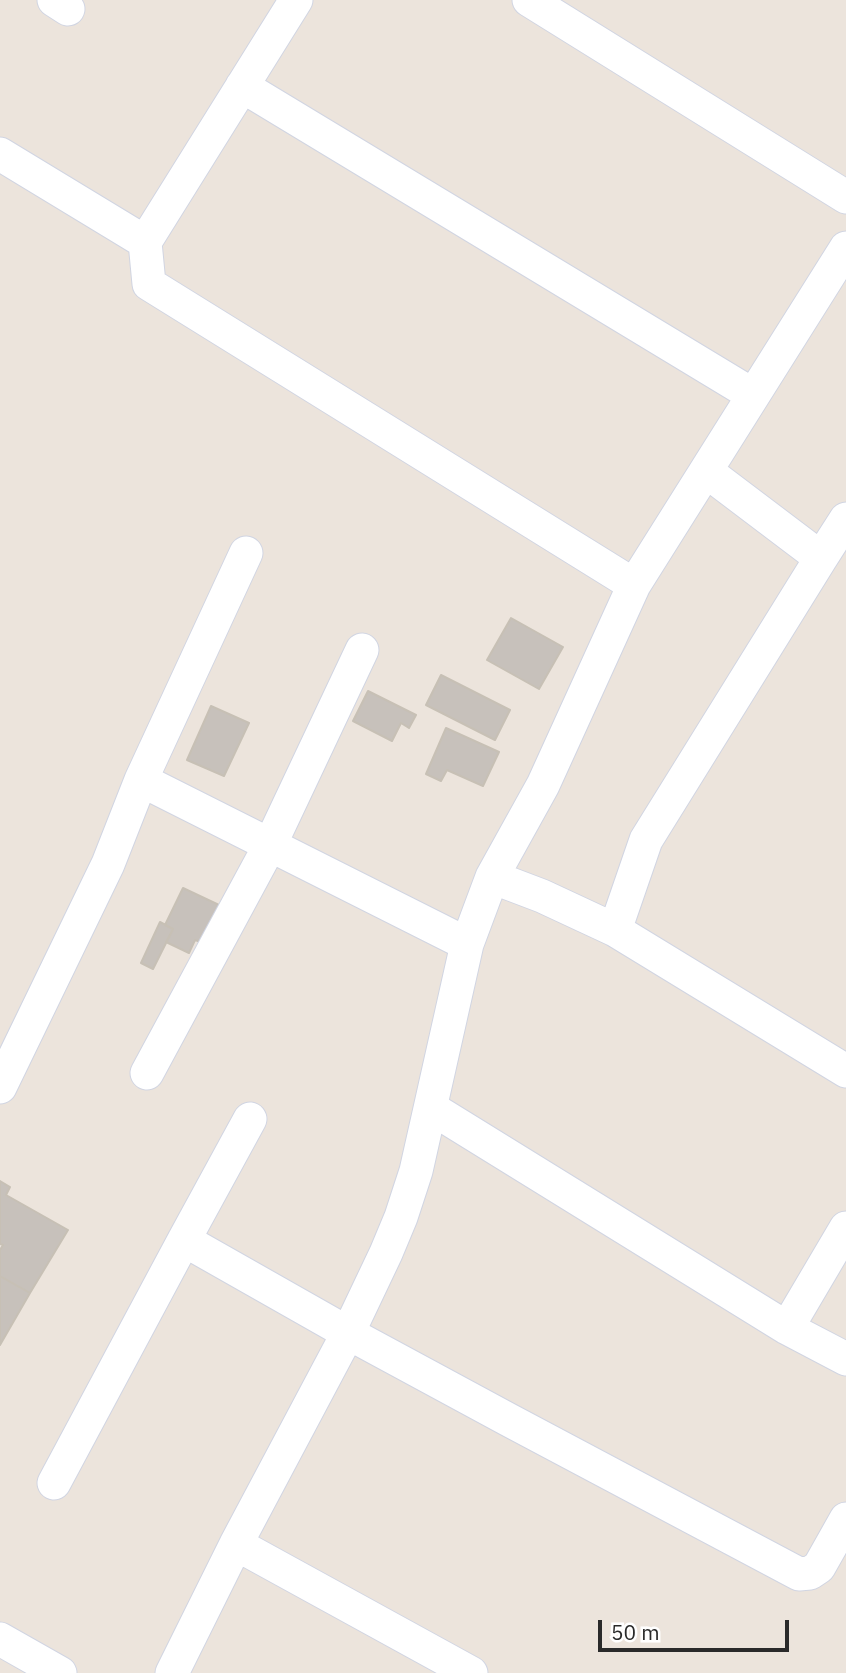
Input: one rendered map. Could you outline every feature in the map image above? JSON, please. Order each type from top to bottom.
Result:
[{"type":"street","points":[[296,0],[145,242],[149,284],[634,584]]},
{"type":"street","points":[[529,0],[846,197]]},
{"type":"street","points":[[243,86],[753,395]]},
{"type":"street","points":[[0,154],[145,242]]},
{"type":"street","points":[[172,1673],[236,1544],[348,1333],[401,1217],[416,1171],[467,944],[492,877],[542,785],[634,584],[844,256]]},
{"type":"street","points":[[706,471],[821,558]]},
{"type":"street","points":[[615,930],[646,840],[846,519]]},
{"type":"street","points":[[0,1087],[108,864],[141,780],[246,553]]},
{"type":"street","points":[[147,1073],[270,845],[362,650]]},
{"type":"street","points":[[141,780],[467,944]]},
{"type":"street","points":[[492,877],[542,896],[615,930],[846,1071]]},
{"type":"street","points":[[431,1108],[788,1328],[846,1359]]},
{"type":"street","points":[[54,1483],[250,1119]]},
{"type":"street","points":[[788,1328],[846,1228]]},
{"type":"street","points":[[184,1240],[348,1333],[799,1574],[810,1573],[820,1567],[846,1520]]},
{"type":"street","points":[[236,1544],[471,1673]]},
{"type":"street","points":[[0,1639],[60,1673]]},
{"type":"building","points":[[511,618],[563,647],[539,689],[487,660]]},
{"type":"building","points":[[441,675],[510,710],[495,740],[426,705]]},
{"type":"building","points":[[368,691],[416,715],[409,728],[401,723],[392,741],[353,721]]},
{"type":"building","points":[[211,706],[249,723],[224,776],[187,760]]},
{"type":"building","points":[[446,728],[499,752],[483,786],[447,770],[441,781],[426,774]]},
{"type":"building","points":[[183,888],[219,905],[201,942],[195,940],[189,953],[166,942],[173,929],[165,925]]},
{"type":"building","points":[[160,922],[173,929],[153,969],[141,963]]},
{"type":"building","points":[[0,1181],[10,1187],[6,1195],[68,1230],[30,1293],[0,1276],[0,1250],[3,1245],[0,1244]]},
{"type":"building","points":[[0,1276],[30,1293],[0,1345]]}]
